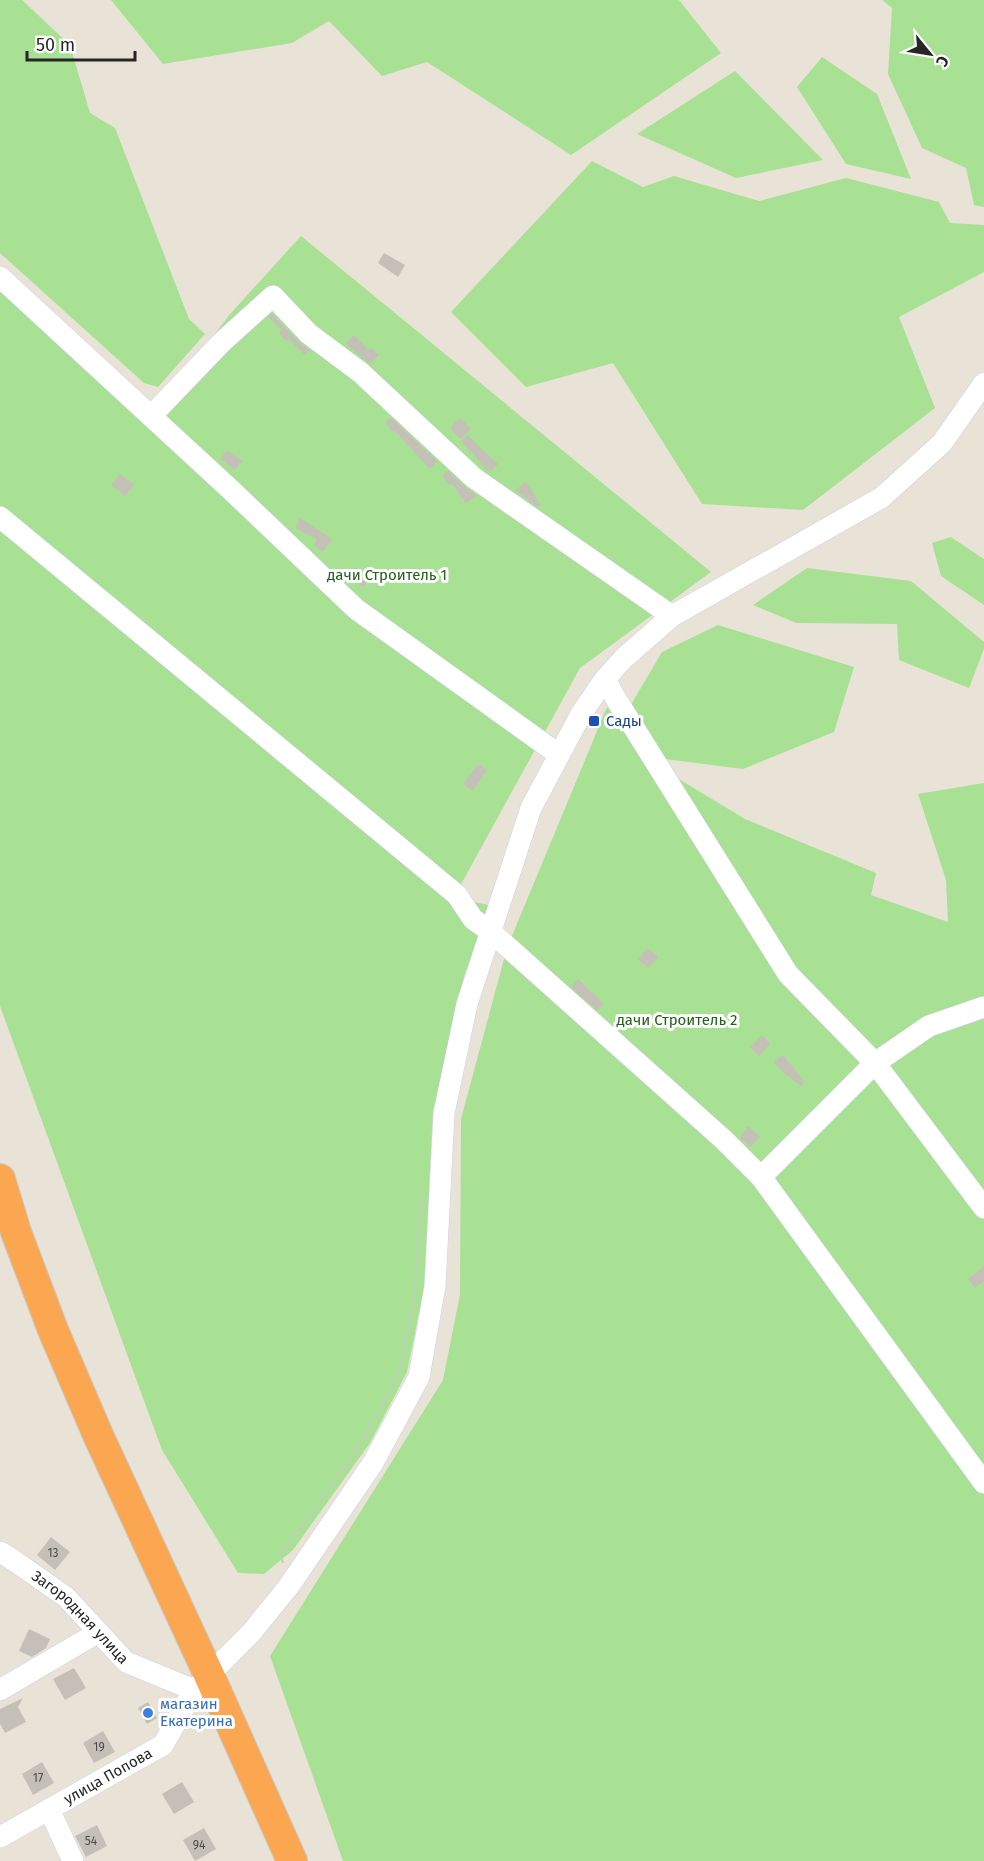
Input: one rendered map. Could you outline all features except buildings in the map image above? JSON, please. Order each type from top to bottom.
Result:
[{"type":"highway","points":[[0,1179],[16,1232],[58,1340],[202,1682],[292,1861]]},
{"type":"street","points":[[0,277],[356,609],[558,754]]},
{"type":"street","points":[[151,416],[222,342],[273,296],[309,334],[360,372],[474,478],[672,616]]},
{"type":"street","name":"улица Попова","points":[[0,1837],[163,1745],[202,1682],[251,1632],[289,1586],[373,1463],[419,1377],[435,1286],[444,1113],[466,1004],[531,808],[581,714],[605,679],[631,651],[672,616],[881,498],[942,443],[984,383]]},
{"type":"street","points":[[0,517],[457,895],[473,919],[491,932],[724,1140],[761,1177],[982,1476]]},
{"type":"street","points":[[605,679],[788,974],[875,1063],[984,1208]]},
{"type":"street","points":[[761,1177],[875,1063],[929,1026],[984,1007]]},
{"type":"street","name":"Загородная улица","points":[[0,1552],[66,1597],[126,1662],[202,1682]]},
{"type":"street","points":[[0,1689],[98,1633]]},
{"type":"street","points":[[49,1809],[73,1861]]},
{"type":"path","points":[[289,1586],[280,1553],[297,1533],[363,1440],[400,1368],[415,1289],[421,1184]]},
{"type":"green space","points":[[0,0],[22,0],[70,45],[90,113],[115,128],[189,319],[205,334],[158,387],[144,383],[0,253]]},
{"type":"green space","points":[[111,0],[679,0],[721,53],[571,155],[427,62],[382,76],[329,21],[292,43],[163,64]]},
{"type":"green space","points":[[882,0],[984,0],[984,207],[974,205],[966,168],[922,148],[888,74],[892,8]]},
{"type":"green space","points":[[822,57],[877,94],[911,179],[846,164],[797,87]]},
{"type":"green space","points":[[735,71],[823,160],[736,178],[637,134]]},
{"type":"green space","points":[[592,161],[643,187],[674,176],[759,201],[846,178],[939,202],[950,223],[984,225],[984,272],[899,317],[935,408],[803,510],[702,504],[613,363],[526,387],[451,312]]},
{"type":"green space","name":"дачи Строитель 1","points":[[301,236],[711,572],[580,668],[454,897],[493,906],[465,973],[433,1112],[424,1289],[407,1372],[370,1443],[293,1550],[264,1574],[238,1573],[162,1450],[0,1006],[0,279],[151,416],[231,313]]},
{"type":"green space","points":[[951,537],[984,559],[984,605],[941,576],[932,543]]},
{"type":"green space","points":[[807,568],[911,581],[984,642],[984,649],[969,688],[899,660],[897,624],[796,623],[753,605]]},
{"type":"green space","points":[[718,625],[854,667],[834,732],[743,769],[665,759],[626,713],[662,652]]},
{"type":"green space","name":"дачи Строитель 2","points":[[607,707],[649,761],[745,819],[876,873],[871,895],[948,922],[946,880],[918,794],[984,783],[984,1861],[343,1861],[270,1656],[443,1380],[460,1294],[461,1119],[507,948]]},
{"type":"place","name":"Сады","points":[[594,721]]},
{"type":"place","name":"магазин Екатерина","points":[[148,1713]]}]
